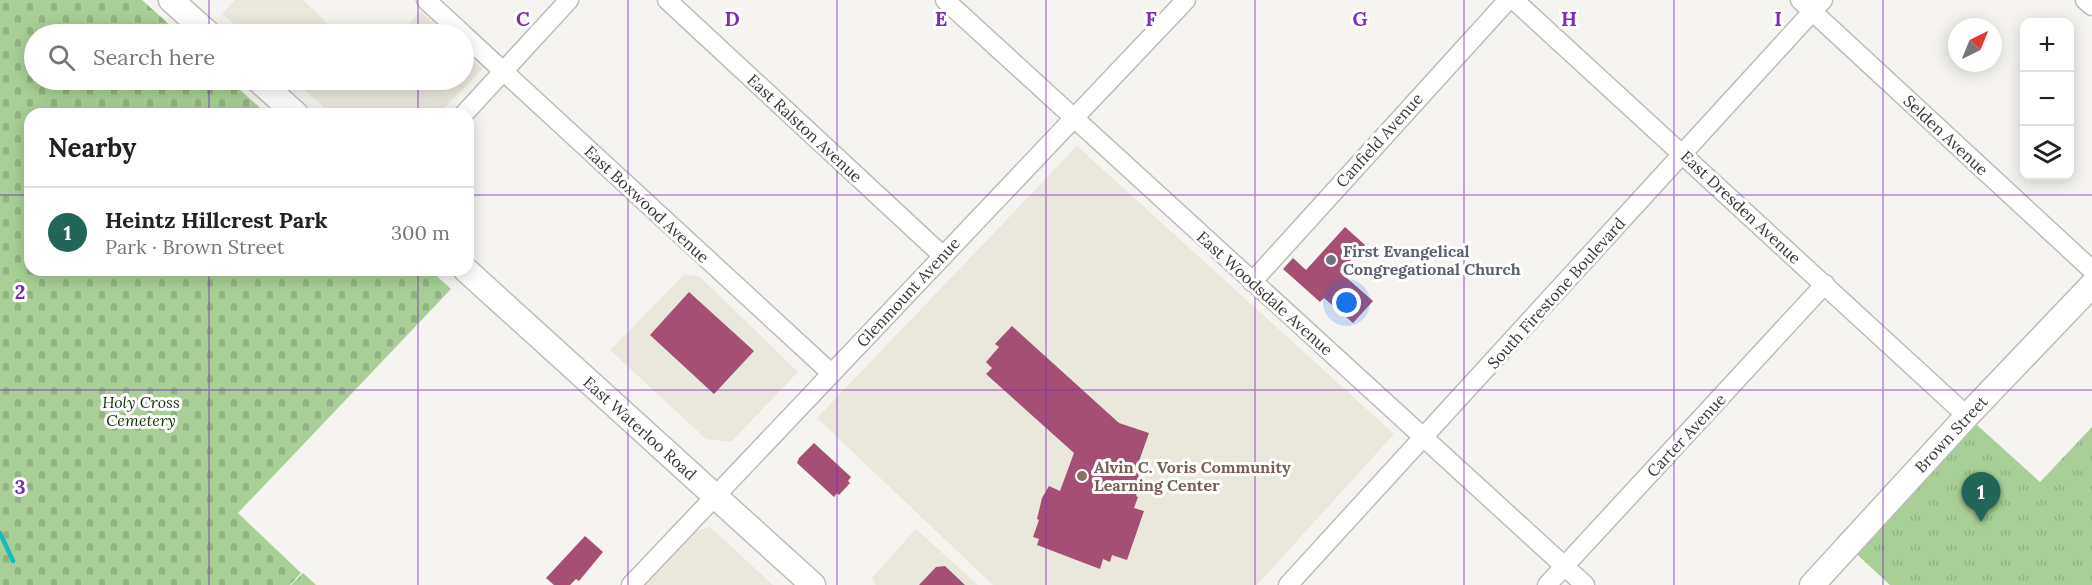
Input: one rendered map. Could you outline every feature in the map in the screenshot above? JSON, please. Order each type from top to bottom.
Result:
[{"type":"main road","points":[[171,0],[198,24]]},
{"type":"main road","points":[[269,90],[289,108]]},
{"type":"main road","name":"East Waterloo Road","points":[[473,276],[813,585]]},
{"type":"main road","name":"Brown Street","points":[[1812,585],[1967,416],[2092,285]]},
{"type":"street","name":"East Boxwood Avenue","points":[[426,0],[451,24]]},
{"type":"street","points":[[470,108],[569,0]]},
{"type":"street","name":"East Ralston Avenue","points":[[667,0],[942,255]]},
{"type":"street","name":"East Woodsdale Avenue","points":[[945,0],[1586,585]]},
{"type":"street","name":"Glenmount Avenue","points":[[632,585],[942,255],[1186,0]]},
{"type":"street","name":"Canfield Avenue","points":[[1252,282],[1508,0]]},
{"type":"street","name":"East Dresden Avenue","points":[[1514,0],[1826,284],[1967,416]]},
{"type":"street","points":[[2085,0],[2092,6]]},
{"type":"street","name":"South Firestone Boulevard","points":[[1288,585],[1683,153],[1812,4]]},
{"type":"street","name":"Selden Avenue","points":[[1812,4],[2092,270]]},
{"type":"street","name":"East Boxwood Avenue","points":[[474,45],[831,373]]},
{"type":"street","name":"Carter Avenue","points":[[1547,585],[1826,284]]},
{"type":"shaded area","points":[[235,0],[303,0],[328,24],[234,24],[222,14]]},
{"type":"shaded area","points":[[420,11],[434,24],[408,24]]},
{"type":"shaded area","points":[[474,61],[482,69],[474,77]]},
{"type":"shaded area","points":[[305,90],[462,90],[445,108],[324,108]]},
{"type":"shaded area","points":[[1077,146],[1394,434],[1257,585],[993,585],[817,418]]},
{"type":"shaded area","points":[[684,275],[699,276],[798,372],[731,442],[706,439],[610,350]]},
{"type":"shaded area","points":[[710,527],[773,585],[641,585],[695,531]]},
{"type":"shaded area","points":[[916,529],[978,585],[876,585],[872,578]]},
{"type":"green space","name":"Holy Cross Cemetery","points":[[0,0],[142,0],[169,24],[24,24],[24,90],[240,90],[260,108],[24,108],[24,276],[437,276],[451,289],[238,513],[301,573],[290,585],[0,585]]},
{"type":"green space","points":[[1967,416],[2040,482],[2092,427],[2092,585],[1890,585],[1848,546]]},
{"type":"green space","points":[[2023,551],[2033,559],[2010,585],[2006,585],[1999,578]]},
{"type":"green space","points":[[303,573],[316,585],[291,585]]},
{"type":"building","points":[[1345,227],[1365,245],[1340,272],[1373,301],[1353,323],[1324,298],[1320,302],[1283,269],[1293,258],[1306,270]]},
{"type":"building","points":[[689,292],[754,351],[714,394],[650,335]]},
{"type":"building","points":[[1012,326],[1119,423],[1149,433],[1138,464],[1139,486],[1136,496],[1138,497],[1134,508],[1144,511],[1127,560],[1112,555],[1110,562],[1103,559],[1100,569],[1037,545],[1039,539],[1033,537],[1039,520],[1037,519],[1042,498],[1049,486],[1060,491],[1074,453],[986,374],[992,368],[986,362],[999,347],[995,344]]},
{"type":"building","points":[[814,443],[851,477],[848,481],[850,483],[839,495],[837,493],[834,497],[797,463]]},
{"type":"building","points":[[585,536],[603,552],[579,581],[576,579],[570,585],[554,585],[546,578]]},
{"type":"building","points":[[945,566],[965,585],[919,585],[936,567]]},
{"type":"waterway","points":[[0,533],[13,561]]},
{"type":"place","name":"First Evangelical Congregational Church","points":[[1331,260]]},
{"type":"place","name":"Alvin C. Voris Community Learning Center","points":[[1082,476]]},
{"type":"place","name":"Heintz Hillcrest Park","points":[[1981,522]]}]
